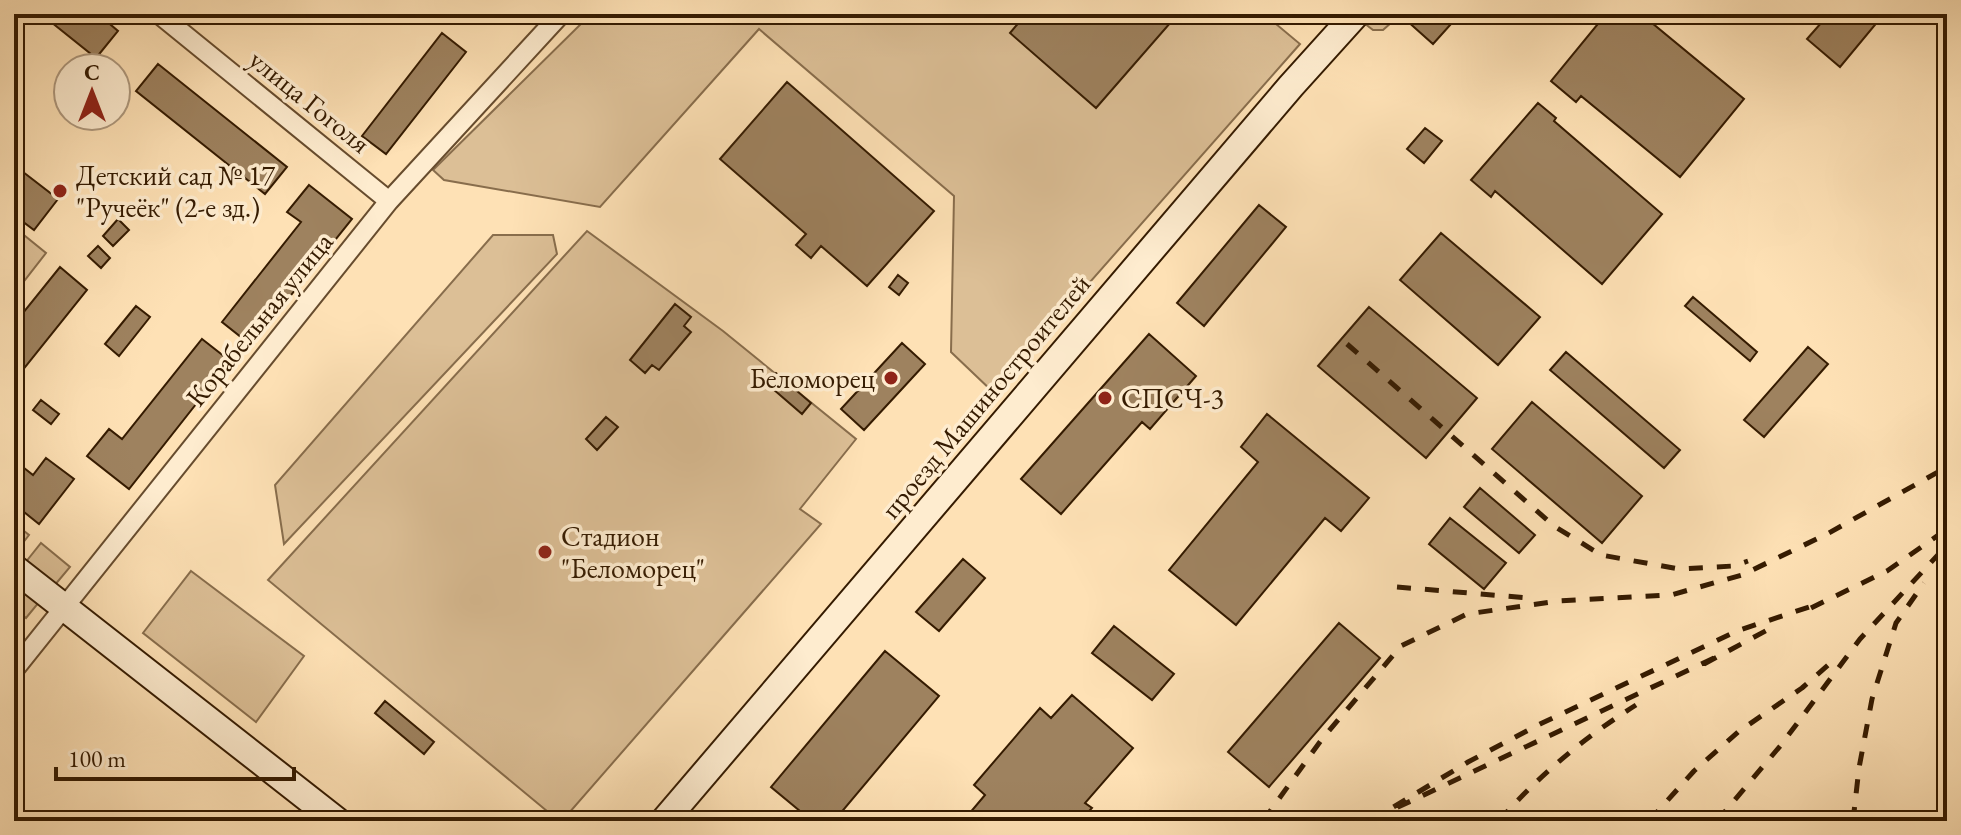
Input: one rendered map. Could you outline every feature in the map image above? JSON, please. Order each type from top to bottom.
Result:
[{"type":"street","name":"улица Гоголя","points":[[159,14],[389,201]]},
{"type":"street","name":"Корабельная улица","points":[[14,670],[389,201],[561,14]]},
{"type":"street","name":"проезд Машиностроителей","points":[[664,821],[1356,14]]},
{"type":"street","points":[[14,568],[337,821]]},
{"type":"shaded area","points":[[591,14],[1264,14],[1300,44],[993,392],[951,352],[954,196],[759,29],[600,207],[444,180],[433,170]]},
{"type":"shaded area","points":[[1363,14],[1401,14],[1383,30],[1373,30],[1364,23]]},
{"type":"shaded area","points":[[14,227],[46,253],[14,294]]},
{"type":"shaded area","name":"Стадион \"Беломорец\"","points":[[587,231],[723,331],[856,439],[800,509],[821,524],[559,821],[268,580]]},
{"type":"shaded area","points":[[493,235],[553,235],[557,254],[284,544],[275,485]]},
{"type":"shaded area","points":[[14,523],[29,535],[15,553],[14,552]]},
{"type":"shaded area","points":[[41,543],[70,567],[54,586],[25,563]]},
{"type":"shaded area","points":[[191,571],[304,656],[256,722],[143,633]]},
{"type":"shaded area","points":[[14,579],[40,601],[26,618],[14,608]]},
{"type":"building","points":[[41,14],[98,14],[118,31],[101,52],[88,52]]},
{"type":"building","points":[[1026,14],[1178,14],[1096,108],[1010,33]]},
{"type":"building","points":[[1412,14],[1460,14],[1433,44],[1406,20]]},
{"type":"building","points":[[1606,14],[1649,14],[1646,18],[1744,99],[1680,177],[1581,96],[1576,102],[1551,81]]},
{"type":"building","points":[[1829,14],[1884,14],[1840,67],[1807,39]]},
{"type":"building","points":[[442,33],[466,52],[386,154],[362,136]]},
{"type":"building","points":[[158,64],[287,167],[265,194],[136,91]]},
{"type":"building","points":[[787,82],[934,211],[867,286],[821,246],[811,258],[796,245],[806,234],[720,159]]},
{"type":"building","points":[[1538,103],[1556,118],[1554,121],[1662,214],[1602,284],[1495,191],[1491,197],[1471,180]]},
{"type":"building","points":[[1425,128],[1442,141],[1424,163],[1407,149]]},
{"type":"building","points":[[14,165],[58,199],[34,230],[14,215]]},
{"type":"building","points":[[309,185],[352,219],[251,345],[222,322],[301,222],[287,212]]},
{"type":"building","points":[[1259,205],[1286,227],[1204,326],[1177,303]]},
{"type":"building","points":[[118,219],[129,230],[113,246],[103,236]]},
{"type":"building","points":[[1441,233],[1540,317],[1498,365],[1400,280]]},
{"type":"building","points":[[98,246],[110,258],[101,268],[88,256]]},
{"type":"building","points":[[60,267],[87,290],[14,381],[14,324]]},
{"type":"building","points":[[898,275],[908,283],[899,295],[889,287]]},
{"type":"building","points":[[1693,297],[1757,352],[1750,361],[1685,306]]},
{"type":"building","name":"Беломорец","points":[[675,304],[691,317],[684,326],[691,332],[659,370],[652,365],[645,373],[630,360]]},
{"type":"building","points":[[136,306],[150,317],[119,356],[105,344]]},
{"type":"building","points":[[1369,307],[1477,398],[1426,458],[1318,366]]},
{"type":"building","points":[[1149,334],[1196,376],[1150,429],[1142,422],[1061,514],[1021,479]]},
{"type":"building","points":[[202,339],[230,361],[129,489],[87,456],[109,429],[122,439]]},
{"type":"building","name":"Беломорец","points":[[902,343],[925,364],[864,430],[841,409]]},
{"type":"building","points":[[1808,347],[1828,364],[1764,437],[1744,420]]},
{"type":"building","points":[[1566,352],[1680,450],[1664,468],[1550,370]]},
{"type":"building","points":[[776,373],[811,403],[802,414],[766,383]]},
{"type":"building","points":[[41,400],[59,414],[51,424],[33,410]]},
{"type":"building","points":[[1532,402],[1642,496],[1602,543],[1492,449]]},
{"type":"building","points":[[1267,414],[1369,498],[1341,531],[1325,518],[1236,625],[1169,570],[1258,462],[1241,447]]},
{"type":"building","points":[[606,417],[618,427],[597,450],[586,439]]},
{"type":"building","points":[[46,458],[74,479],[39,524],[14,504],[14,460],[33,475]]},
{"type":"building","points":[[1480,488],[1535,535],[1519,553],[1464,507]]},
{"type":"building","points":[[1450,518],[1506,563],[1484,589],[1429,544]]},
{"type":"building","points":[[963,559],[985,578],[939,631],[916,612]]},
{"type":"building","points":[[1339,623],[1380,658],[1269,787],[1228,752]]},
{"type":"building","points":[[1114,626],[1174,674],[1152,700],[1092,653]]},
{"type":"building","points":[[885,651],[939,696],[834,821],[812,821],[771,787]]},
{"type":"building","points":[[1072,695],[1133,748],[1085,803],[1092,808],[1080,821],[963,821],[985,795],[974,785],[1040,708],[1051,718]]},
{"type":"building","points":[[385,701],[434,742],[424,754],[375,713]]},
{"type":"railway","points":[[1347,344],[1554,526],[1601,555],[1679,569],[1733,566],[1748,561]]},
{"type":"railway","points":[[1263,821],[1322,739],[1401,646],[1467,614],[1558,601],[1671,595],[1742,575],[1827,534],[1947,467]]},
{"type":"railway","points":[[1811,608],[1887,571],[1947,529]]},
{"type":"railway","points":[[1717,821],[1781,745],[1860,639],[1947,545]]},
{"type":"railway","points":[[1853,821],[1872,699],[1896,623],[1924,583]]},
{"type":"railway","points":[[1397,587],[1529,598]]},
{"type":"railway","points":[[1714,658],[1377,817],[1468,762],[1540,724],[1737,631],[1821,603]]},
{"type":"railway","points":[[1704,664],[1771,628]]},
{"type":"railway","points":[[1649,821],[1694,771],[1738,732],[1802,688],[1835,659]]},
{"type":"railway","points":[[1499,821],[1563,758],[1636,705]]},
{"type":"place","name":"Детский сад № 17 \"Ручеёк\" (2-е зд.)","points":[[60,191]]},
{"type":"place","name":"Беломорец","points":[[891,378]]},
{"type":"place","name":"СПСЧ-3","points":[[1105,398]]},
{"type":"place","name":"Стадион \"Беломорец\"","points":[[545,552]]}]
